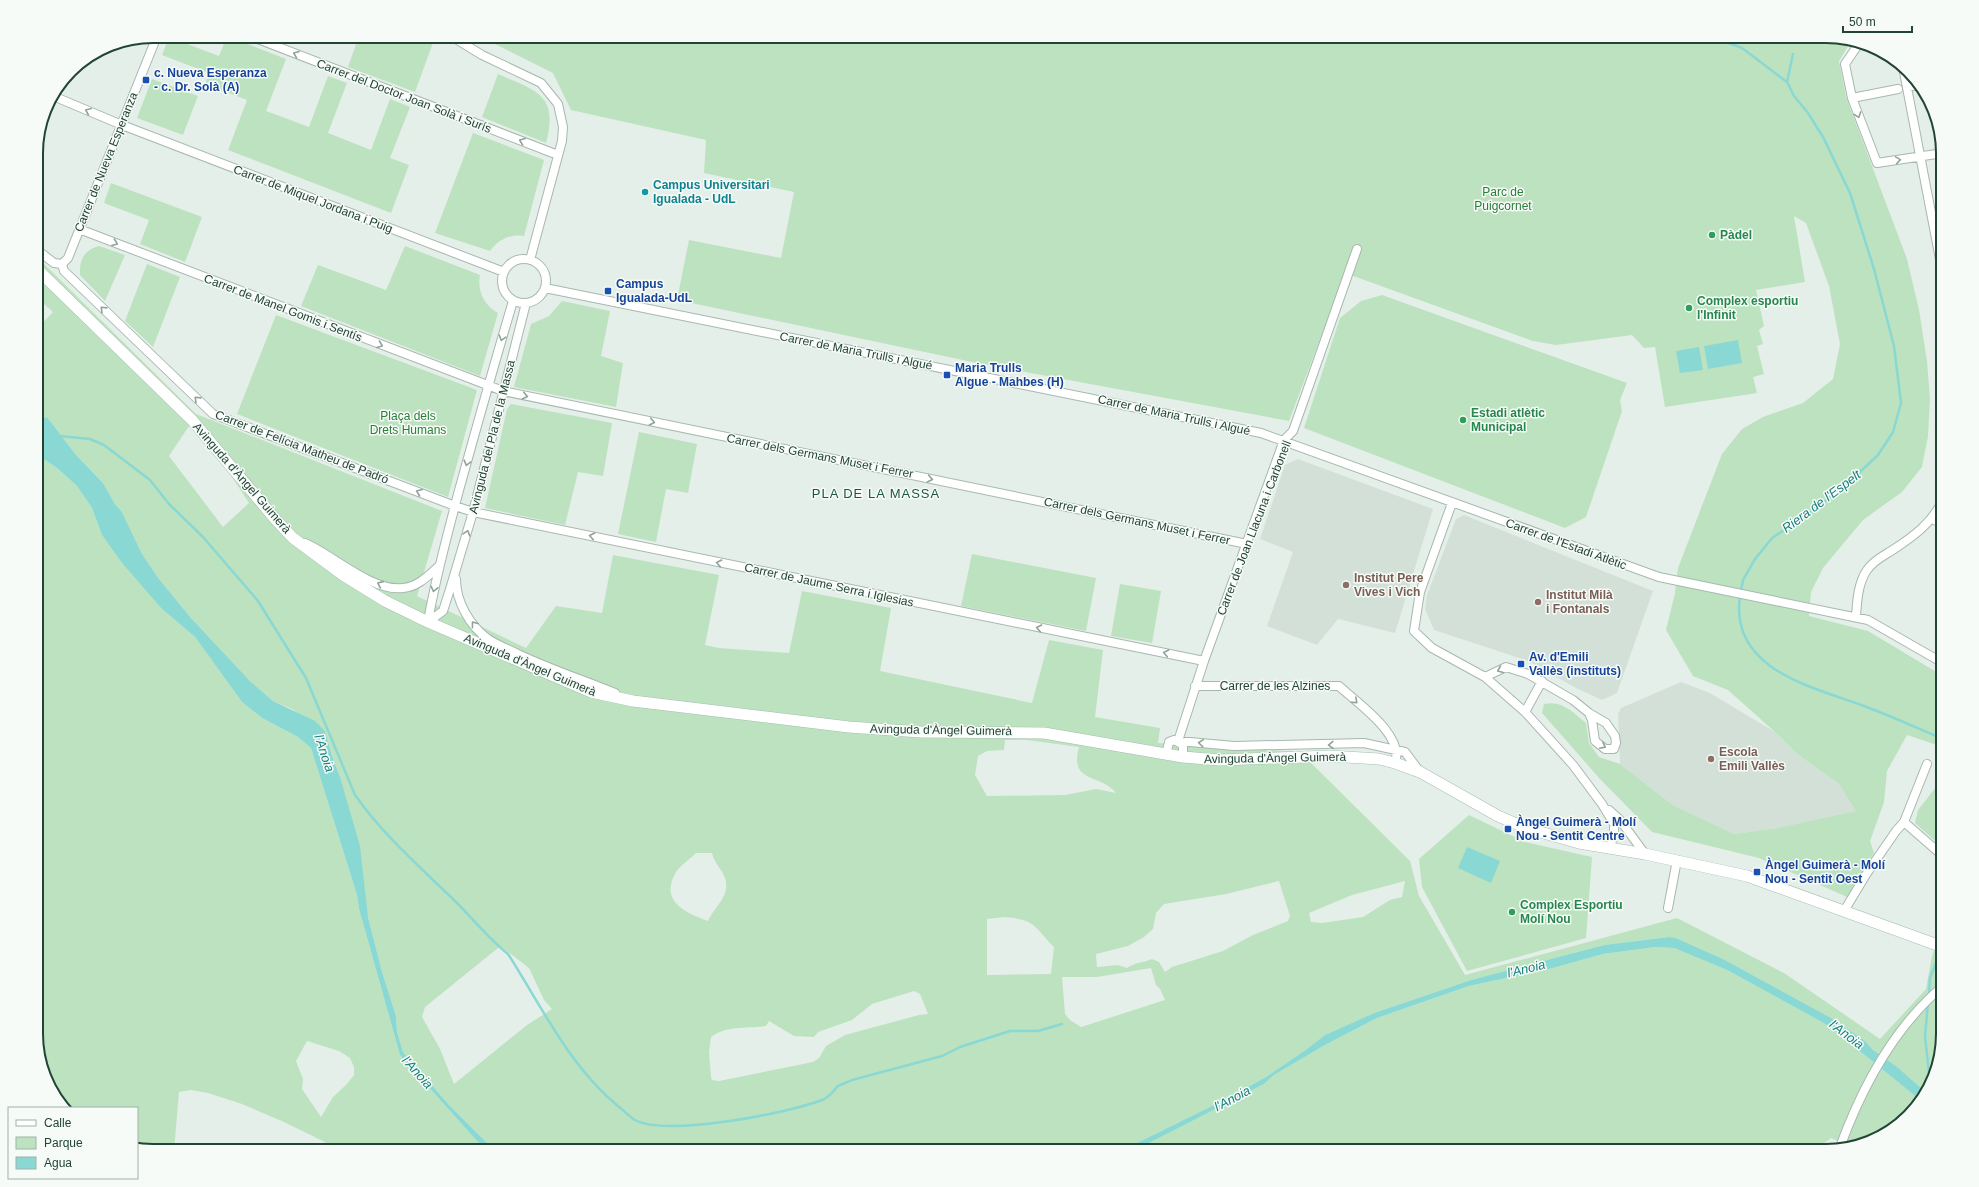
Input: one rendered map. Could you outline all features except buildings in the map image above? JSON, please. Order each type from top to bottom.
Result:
[{"type":"street","name":"Carrer de Nueva Esperanza","points":[[62,264],[68,258],[154,43]]},
{"type":"street","name":"Carrer del Doctor Joan Solà i Surís","points":[[268,43],[558,155]]},
{"type":"street","points":[[462,43],[482,55],[541,83],[558,104],[563,127],[562,141],[530,260]]},
{"type":"street","points":[[1856,48],[1845,64],[1852,98],[1877,163],[1936,154]]},
{"type":"street","points":[[1904,75],[1903,88],[1920,156],[1936,231]]},
{"type":"street","points":[[1852,98],[1913,86]]},
{"type":"street","name":"Carrer de Miquel Jordana i Puig","points":[[58,98],[122,125],[504,272]]},
{"type":"street","name":"Carrer de Manel Gomis i Sentís","points":[[79,229],[487,386]]},
{"type":"street","name":"Carrer de Joan Llacuna i Carbonell","points":[[1183,757],[1180,743],[1204,661],[1284,440],[1293,430],[1357,249]]},
{"type":"street","points":[[43,254],[54,263],[62,264]]},
{"type":"street","points":[[522,259],[530,260],[538,264],[544,271],[546,279],[545,288],[538,298],[526,303],[513,301],[506,294],[503,288],[502,279],[504,272],[514,261],[522,259]]},
{"type":"street","name":"Carrer de Felícia Matheu de Padró","points":[[62,264],[64,272],[213,414],[455,506]]},
{"type":"street","name":"Avinguda d'Àngel Guimerà","points":[[43,275],[192,420],[276,520],[293,538],[343,575],[385,601],[428,622],[591,692],[633,701],[841,726],[896,731],[1044,733],[1183,757],[1220,760],[1330,756],[1361,757],[1395,763],[1420,772],[1513,823],[1554,837],[1677,860],[1754,878],[1936,945]]},
{"type":"street","name":"Carrer de Maria Trulls i Algué","points":[[545,288],[1261,432],[1284,440]]},
{"type":"street","name":"Avinguda del Pla de la Massa","points":[[428,622],[439,566],[487,386],[513,301]]},
{"type":"street","name":"Avinguda del Pla de la Massa","points":[[428,622],[443,611],[456,570],[473,512],[526,303]]},
{"type":"street","name":"Carrer dels Germans Muset i Ferrer","points":[[487,386],[503,391],[1247,544]]},
{"type":"street","name":"Carrer de l'Estadi Atlètic","points":[[1284,440],[1452,503],[1672,581],[1868,620],[1936,659]]},
{"type":"street","points":[[1452,503],[1420,592],[1414,631],[1432,648],[1485,677],[1525,712],[1573,765],[1602,804],[1614,824],[1614,833],[1610,848]]},
{"type":"street","name":"Carrer de Jaume Serra i Iglesias","points":[[455,506],[473,512],[1204,661]]},
{"type":"street","points":[[1856,617],[1860,587],[1867,569],[1875,561],[1921,530],[1932,519],[1936,512]]},
{"type":"street","points":[[1932,519],[1936,521]]},
{"type":"street","points":[[293,538],[319,549],[342,566],[385,587],[404,588],[421,581],[439,566]]},
{"type":"street","name":"Avinguda del Pla de la Massa","points":[[456,570],[456,591],[463,609],[472,623],[489,640],[534,661],[633,701]]},
{"type":"street","points":[[1485,677],[1506,668],[1528,674],[1573,700],[1590,713]]},
{"type":"street","points":[[1525,712],[1542,681]]},
{"type":"street","name":"Carrer de les Alzines","points":[[1196,686],[1338,686],[1390,733],[1398,750],[1405,752],[1420,772]]},
{"type":"street","name":"Carrer de Joan Llacuna i Carbonell","points":[[1166,755],[1169,742],[1180,743]]},
{"type":"street","name":"Avinguda d'Àngel Guimerà","points":[[1180,743],[1190,742],[1234,746],[1364,744],[1398,750]]},
{"type":"street","points":[[1395,763],[1398,750]]},
{"type":"street","points":[[1844,911],[1867,873],[1904,822],[1926,764]]},
{"type":"street","points":[[1602,804],[1620,820],[1645,854]]},
{"type":"street","points":[[1904,822],[1936,850]]},
{"type":"street","points":[[1668,908],[1677,860]]},
{"type":"street","points":[[1842,1143],[1864,1089],[1880,1061],[1912,1015],[1936,993]]},
{"type":"shaded area","name":"Institut Pere Vives i Vich","points":[[1298,459],[1433,509],[1395,633],[1338,619],[1317,645],[1267,626],[1293,552],[1260,539],[1285,465]]},
{"type":"shaded area","name":"Institut Milà i Fontanals","points":[[1464,515],[1653,591],[1617,693],[1602,700],[1576,688],[1528,661],[1434,630],[1425,609],[1427,595],[1456,519]]},
{"type":"shaded area","name":"Escola Emili Vallès","points":[[1681,682],[1710,693],[1775,732],[1797,754],[1839,784],[1857,811],[1777,828],[1734,834],[1673,805],[1620,764],[1618,714],[1621,708]]},
{"type":"green space","points":[[167,43],[185,43],[219,56],[224,43],[245,43],[286,59],[266,111],[309,127],[328,76],[347,83],[328,133],[371,150],[390,99],[410,107],[390,158],[409,165],[391,213],[228,150],[247,100],[205,84],[209,73],[162,55]]},
{"type":"green space","points":[[357,43],[433,43],[415,92],[348,67]]},
{"type":"green space","name":"Parc de Puigcornet","points":[[493,43],[1826,43],[1848,46],[1839,61],[1846,97],[1907,259],[1919,310],[1927,361],[1930,399],[1928,436],[1922,467],[1902,492],[1863,520],[1823,568],[1811,592],[1809,616],[1868,631],[1936,672],[1936,745],[1907,735],[1887,771],[1884,802],[1870,841],[1874,853],[1847,897],[1759,858],[1652,832],[1600,779],[1542,713],[1544,704],[1556,704],[1567,708],[1586,723],[1589,743],[1599,757],[1620,764],[1673,805],[1734,834],[1777,828],[1856,811],[1839,784],[1797,754],[1728,690],[1693,676],[1666,630],[1675,593],[1678,568],[1722,454],[1742,429],[1763,417],[1803,403],[1833,379],[1840,344],[1829,286],[1806,223],[1794,216],[1805,282],[1756,290],[1764,326],[1759,330],[1763,344],[1757,346],[1764,374],[1753,377],[1757,393],[1665,407],[1655,347],[1644,348],[1632,335],[1556,345],[1533,341],[1345,273],[1289,421],[977,363],[677,300],[689,240],[781,258],[794,192],[704,173],[706,140],[571,110],[553,73]]},
{"type":"green space","points":[[498,74],[533,90],[541,96],[547,104],[549,127],[546,143],[482,117]]},
{"type":"green space","points":[[152,79],[198,96],[183,135],[137,118]]},
{"type":"green space","points":[[473,133],[544,160],[524,236],[505,238],[497,243],[490,251],[435,233]]},
{"type":"green space","points":[[111,183],[202,217],[185,262],[140,244],[149,220],[104,203]]},
{"type":"green space","points":[[99,246],[125,255],[105,301],[80,275],[80,265],[84,256],[90,250]]},
{"type":"green space","points":[[405,246],[480,275],[480,287],[485,302],[498,313],[480,376],[301,306],[318,265],[386,290]]},
{"type":"green space","points":[[43,263],[196,414],[442,511],[417,596],[526,648],[556,606],[602,613],[613,555],[719,575],[705,645],[719,648],[789,653],[802,591],[891,608],[880,671],[1032,703],[1049,640],[1103,650],[1095,717],[1160,728],[1158,743],[1300,752],[1410,861],[1419,896],[1465,975],[1677,918],[1784,973],[1880,1039],[1926,989],[1932,956],[1936,945],[1936,1034],[1935,1048],[1928,1076],[1921,1088],[1896,1066],[1873,1050],[1865,1041],[1833,1019],[1723,959],[1676,938],[1669,937],[1604,945],[1471,980],[1374,1013],[1325,1035],[1266,1077],[1224,1100],[1134,1144],[488,1144],[449,1105],[403,1052],[397,1032],[396,1016],[382,972],[368,917],[340,777],[325,731],[292,709],[273,701],[250,681],[191,618],[159,579],[142,554],[122,512],[115,504],[103,483],[76,455],[47,417],[43,418],[43,323],[53,312],[43,303]],"holes":[[[189,426],[207,443],[229,472],[249,503],[223,527],[169,456]],[[1005,740],[1027,740],[1079,747],[1077,759],[1078,767],[1082,773],[1109,787],[1116,793],[1096,789],[1065,795],[987,796],[975,775],[978,756],[987,751],[1004,750]],[[696,853],[712,853],[714,860],[725,878],[726,890],[724,896],[708,921],[683,910],[673,898],[671,891],[672,882],[676,872]],[[1279,881],[1290,916],[1288,921],[1253,935],[1223,951],[1172,967],[1165,972],[1159,962],[1152,959],[1127,968],[1118,965],[1097,967],[1096,954],[1128,946],[1144,937],[1153,929],[1156,913],[1164,904],[1226,894]],[[1405,881],[1402,897],[1390,900],[1363,917],[1322,923],[1311,922],[1309,913],[1352,895]],[[1005,917],[1015,918],[1023,920],[1034,926],[1054,947],[1051,974],[987,975],[987,919]],[[498,948],[503,948],[529,968],[544,1000],[552,1009],[527,1025],[454,1084],[440,1049],[422,1017],[425,1007]],[[1151,968],[1156,985],[1160,989],[1165,1000],[1081,1027],[1070,1020],[1065,1014],[1062,977],[1097,977]],[[914,991],[920,994],[928,1014],[919,1015],[845,1035],[826,1046],[819,1058],[813,1062],[719,1081],[712,1080],[709,1052],[711,1037],[717,1033],[730,1029],[766,1026],[769,1021],[794,1036],[814,1037],[818,1032],[852,1020],[872,1004]]]},
{"type":"green space","points":[[147,264],[180,277],[153,347],[125,321]]},
{"type":"green space","name":"Estadi atlètic Municipal","points":[[1382,295],[1627,383],[1620,400],[1622,411],[1586,517],[1565,528],[1304,428],[1340,318],[1361,301]]},
{"type":"green space","points":[[562,301],[610,311],[601,356],[623,363],[616,407],[514,387],[531,324],[549,316]]},
{"type":"green space","name":"Plaça dels Drets Humans","points":[[276,315],[477,390],[448,497],[237,414]]},
{"type":"green space","points":[[511,404],[612,423],[603,476],[578,472],[565,525],[485,508],[507,409]]},
{"type":"green space","points":[[639,432],[697,444],[688,493],[666,489],[656,542],[618,534]]},
{"type":"green space","points":[[43,459],[57,468],[77,486],[92,508],[102,535],[162,609],[195,637],[242,702],[262,718],[298,737],[311,748],[357,895],[359,909],[400,1055],[480,1144],[327,1144],[284,1122],[242,1104],[208,1093],[191,1090],[179,1092],[175,1144],[138,1143],[138,1107],[71,1107],[51,1076],[47,1062],[43,1041]],"holes":[[[307,1041],[339,1051],[350,1058],[354,1067],[354,1075],[333,1097],[321,1117],[302,1089],[303,1079],[296,1061]]]},
{"type":"green space","points":[[972,554],[1096,578],[1086,631],[961,606]]},
{"type":"green space","points":[[1120,584],[1161,591],[1152,643],[1111,636]]},
{"type":"green space","points":[[1936,787],[1936,842],[1915,823],[1918,810]]},
{"type":"green space","name":"Complex Esportiu Molí Nou","points":[[1469,815],[1525,842],[1592,857],[1586,938],[1467,971],[1422,887],[1419,859]]},
{"type":"green space","points":[[1656,947],[1674,948],[1727,970],[1829,1026],[1916,1097],[1904,1112],[1881,1129],[1868,1136],[1842,1143],[1831,1138],[1823,1144],[1145,1144],[1264,1084],[1274,1075],[1325,1045],[1377,1018],[1469,986],[1553,968],[1603,954]]},
{"type":"water","points":[[1738,340],[1742,363],[1708,369],[1704,346]]},
{"type":"water","points":[[1699,347],[1703,370],[1680,373],[1676,351]]},
{"type":"water","name":"l'Anoia","points":[[47,417],[76,455],[103,483],[115,504],[122,512],[142,554],[159,579],[191,618],[250,681],[273,701],[315,721],[325,731],[360,846],[368,917],[382,972],[396,1016],[397,1032],[403,1052],[449,1105],[488,1144],[480,1144],[400,1055],[359,909],[357,895],[311,748],[298,737],[262,718],[242,702],[195,637],[162,609],[123,564],[102,535],[92,508],[77,486],[57,468],[43,459],[43,418]]},
{"type":"water","points":[[1467,847],[1500,861],[1491,883],[1458,868]]},
{"type":"water","name":"l'Anoia","points":[[1669,937],[1676,938],[1723,959],[1833,1019],[1865,1041],[1873,1050],[1896,1066],[1921,1088],[1916,1097],[1829,1026],[1727,970],[1674,948],[1656,947],[1603,954],[1553,968],[1469,986],[1377,1018],[1325,1045],[1274,1075],[1264,1084],[1147,1144],[1134,1144],[1224,1100],[1266,1077],[1325,1035],[1374,1013],[1471,980],[1604,945]]},
{"type":"waterway","name":"Riera de l'Espelt","points":[[1729,43],[1742,48],[1787,82],[1794,96],[1808,113],[1823,137],[1850,193],[1874,269],[1894,346],[1901,403],[1893,432],[1878,455],[1846,485],[1804,517],[1772,538],[1755,559],[1743,580],[1741,591]]},
{"type":"waterway","points":[[1787,82],[1793,54]]},
{"type":"waterway","name":"l'Anoia","points":[[60,436],[90,439],[104,445],[150,480],[169,504],[203,537],[258,601],[306,678],[355,795],[390,837],[494,942],[508,954],[571,1055],[601,1091],[635,1120],[651,1125],[673,1126],[700,1125],[757,1117],[825,1099],[838,1086],[852,1080],[942,1056],[960,1047],[1010,1031],[1038,1031],[1062,1024]]},
{"type":"waterway","name":"Riera de l'Espelt","points":[[1740,596],[1740,621],[1748,642],[1761,658],[1779,672],[1799,682],[1874,710],[1936,736]]},
{"type":"waterway","name":"Riera de l'Espelt","points":[[1929,995],[1930,978],[1936,963]]},
{"type":"waterway","name":"Riera de l'Espelt","points":[[1928,1002],[1925,1037],[1929,1072]]},
{"type":"place","name":"c. Nueva Esperanza - c. Dr. Solà (A)","points":[[146,80]]},
{"type":"place","name":"Campus Universitari Igualada - UdL","points":[[645,192]]},
{"type":"place","name":"Pàdel","points":[[1712,235]]},
{"type":"place","name":"Campus Igualada-UdL","points":[[608,291]]},
{"type":"place","name":"Complex esportiu l'Infinit","points":[[1689,308]]},
{"type":"place","name":"Maria Trulls Algue - Mahbes (H)","points":[[947,375]]},
{"type":"place","name":"Estadi atlètic Municipal","points":[[1463,420]]},
{"type":"place","name":"Institut Pere Vives i Vich","points":[[1346,585]]},
{"type":"place","name":"Institut Milà i Fontanals","points":[[1538,602]]},
{"type":"place","name":"Av. d'Emili Vallès (instituts)","points":[[1521,664]]},
{"type":"place","name":"Escola Emili Vallès","points":[[1711,759]]},
{"type":"place","name":"Àngel Guimerà - Molí Nou - Sentit Centre","points":[[1508,829]]},
{"type":"place","name":"Àngel Guimerà - Molí Nou - Sentit Oest","points":[[1757,872]]},
{"type":"place","name":"Complex Esportiu Molí Nou","points":[[1512,912]]},
{"type":"district","name":"PLA DE LA MASSA","points":[[876,493]]}]
